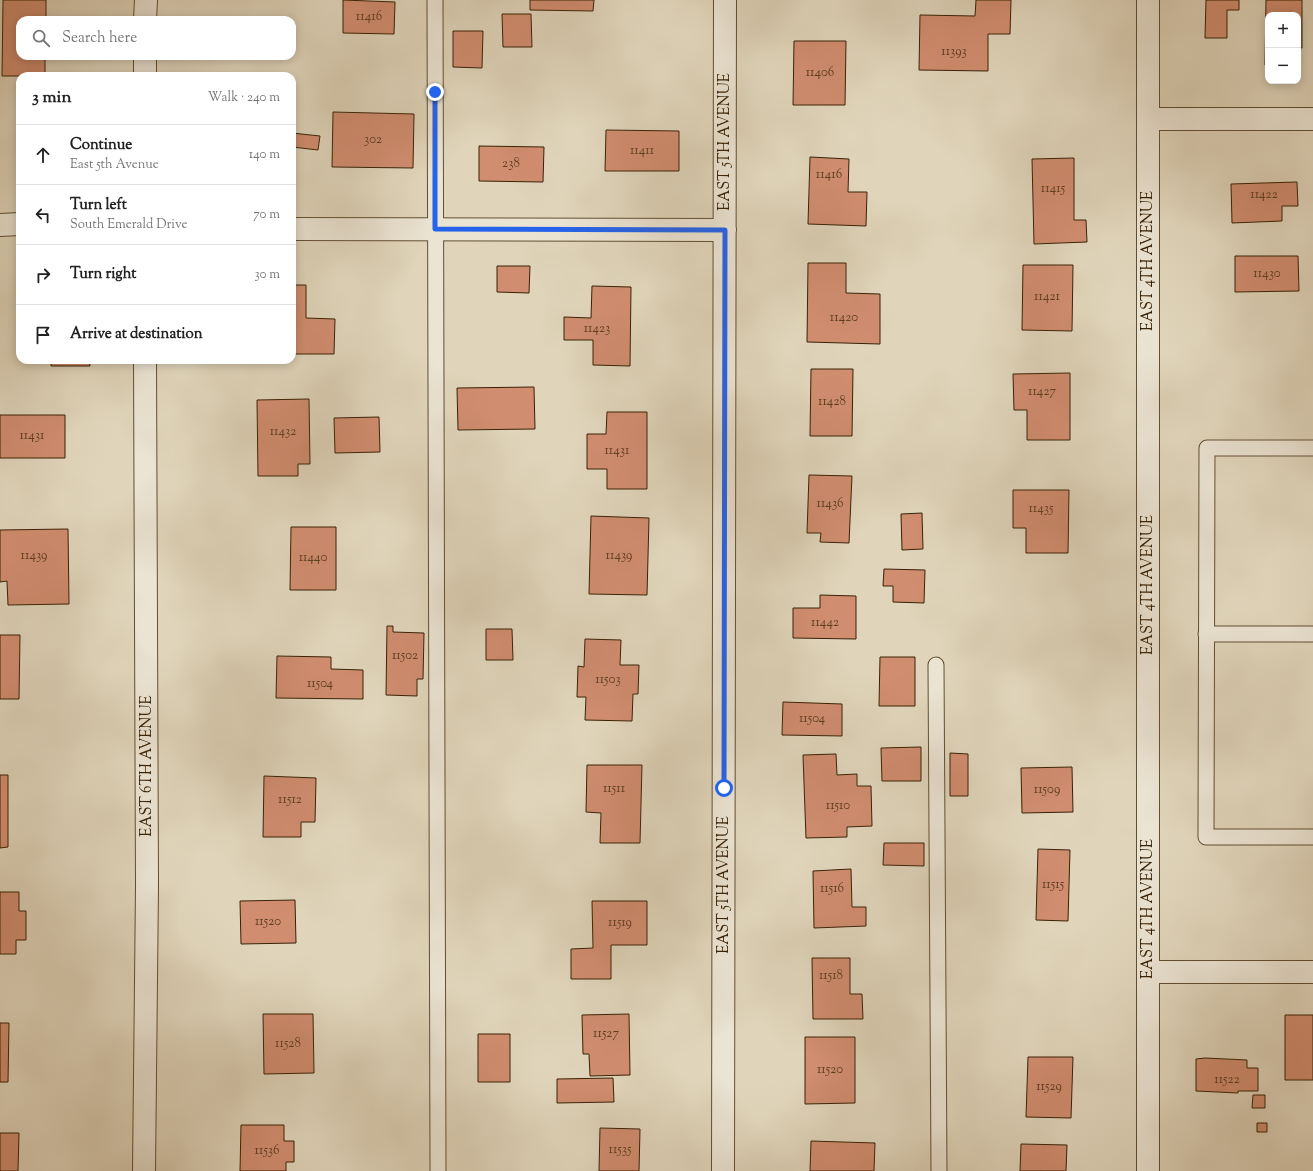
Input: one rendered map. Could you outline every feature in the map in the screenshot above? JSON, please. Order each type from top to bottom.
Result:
[{"type":"street","points":[[146,0],[146,16]]},
{"type":"street","name":"EAST 5TH AVENUE","points":[[723,1171],[725,0]]},
{"type":"street","name":"EAST 4TH AVENUE","points":[[1148,0],[1148,1171]]},
{"type":"street","points":[[145,60],[145,72]]},
{"type":"street","points":[[1148,118],[1313,119]]},
{"type":"street","points":[[0,225],[16,224]]},
{"type":"street","points":[[296,229],[725,230]]},
{"type":"street","name":"EAST 6TH AVENUE","points":[[144,1171],[148,886],[145,364]]},
{"type":"street","points":[[1148,972],[1313,972]]},
{"type":"lane","points":[[435,0],[438,1171]]},
{"type":"lane","points":[[1313,448],[1207,448],[1206,634],[1206,837],[1313,837]]},
{"type":"lane","points":[[1206,634],[1313,634]]},
{"type":"lane","points":[[936,665],[939,1171]]},
{"type":"building","points":[[3,0],[46,0],[46,16],[16,16],[16,60],[45,60],[45,72],[16,72],[16,76],[2,76]]},
{"type":"building","points":[[343,0],[395,2],[394,34],[343,33]]},
{"type":"building","points":[[530,0],[594,0],[593,11],[530,10]]},
{"type":"building","points":[[976,0],[1011,0],[1010,34],[988,34],[988,71],[919,70],[920,15],[975,16]]},
{"type":"building","points":[[1206,0],[1239,0],[1239,10],[1227,10],[1227,38],[1205,38]]},
{"type":"building","points":[[1266,0],[1302,0],[1302,48],[1301,12],[1266,12]]},
{"type":"building","points":[[502,14],[531,14],[532,47],[503,47]]},
{"type":"building","points":[[453,31],[483,31],[482,68],[453,67]]},
{"type":"building","points":[[794,41],[846,41],[845,105],[793,105]]},
{"type":"building","points":[[333,112],[414,114],[413,168],[332,167]]},
{"type":"building","points":[[606,130],[679,131],[679,171],[605,171]]},
{"type":"building","points":[[296,133],[320,136],[318,150],[296,147]]},
{"type":"building","points":[[479,146],[544,147],[543,182],[479,181]]},
{"type":"building","points":[[810,157],[849,159],[848,192],[867,192],[866,226],[808,224]]},
{"type":"building","points":[[1074,158],[1074,220],[1086,220],[1087,242],[1034,244],[1032,159]]},
{"type":"building","points":[[1297,182],[1298,206],[1282,206],[1282,221],[1232,223],[1231,184]]},
{"type":"building","points":[[1235,256],[1298,256],[1299,291],[1235,292]]},
{"type":"building","points":[[808,263],[846,263],[846,293],[880,294],[880,344],[807,342]]},
{"type":"building","points":[[1023,265],[1073,265],[1072,331],[1022,330]]},
{"type":"building","points":[[497,266],[530,266],[529,293],[497,292]]},
{"type":"building","points":[[296,285],[306,285],[306,318],[335,319],[334,354],[296,354]]},
{"type":"building","points":[[592,286],[631,287],[630,366],[593,365],[593,340],[564,340],[564,317],[591,318]]},
{"type":"building","points":[[51,364],[90,364],[90,366],[51,366]]},
{"type":"building","points":[[811,369],[853,369],[852,436],[810,436]]},
{"type":"building","points":[[1070,373],[1070,440],[1027,440],[1027,410],[1014,410],[1013,374]]},
{"type":"building","points":[[534,387],[535,429],[458,430],[457,388]]},
{"type":"building","points":[[309,399],[310,464],[298,464],[298,476],[258,476],[257,400]]},
{"type":"building","points":[[607,412],[647,412],[647,489],[607,489],[607,469],[587,469],[587,434],[606,434]]},
{"type":"building","points":[[0,415],[65,415],[65,458],[0,458]]},
{"type":"building","points":[[379,417],[380,452],[335,453],[334,418]]},
{"type":"building","points":[[809,475],[852,476],[849,543],[820,542],[821,533],[807,533]]},
{"type":"building","points":[[1013,490],[1069,490],[1068,553],[1026,553],[1026,528],[1013,528]]},
{"type":"building","points":[[922,513],[923,549],[902,550],[901,514]]},
{"type":"building","points":[[591,516],[649,518],[647,595],[589,594]]},
{"type":"building","points":[[291,527],[336,527],[336,590],[290,590]]},
{"type":"building","points":[[68,529],[69,604],[8,605],[7,581],[0,582],[0,530]]},
{"type":"building","points":[[884,569],[925,570],[924,603],[893,602],[893,586],[883,586]]},
{"type":"building","points":[[820,595],[856,596],[856,639],[793,638],[793,608],[820,608]]},
{"type":"building","points":[[387,626],[393,626],[393,632],[424,633],[423,679],[417,679],[417,696],[386,695]]},
{"type":"building","points":[[486,629],[512,629],[513,660],[486,660]]},
{"type":"building","points":[[0,635],[20,635],[19,699],[0,699]]},
{"type":"building","points":[[585,639],[621,640],[620,665],[639,665],[638,694],[633,694],[632,721],[585,720],[586,697],[577,697],[578,666],[584,667]]},
{"type":"building","points":[[277,656],[331,657],[331,669],[363,670],[363,699],[276,698]]},
{"type":"building","points":[[880,657],[915,657],[915,706],[879,706]]},
{"type":"building","points":[[783,702],[842,704],[842,736],[782,735]]},
{"type":"building","points":[[921,747],[921,781],[882,781],[881,748]]},
{"type":"building","points":[[950,753],[968,754],[968,796],[950,796]]},
{"type":"building","points":[[836,754],[837,775],[857,774],[857,786],[871,786],[872,826],[847,827],[847,837],[806,838],[803,755]]},
{"type":"building","points":[[587,765],[642,765],[640,843],[600,843],[601,813],[586,812]]},
{"type":"building","points":[[1072,767],[1073,812],[1022,813],[1021,768]]},
{"type":"building","points":[[0,775],[8,775],[8,847],[0,848]]},
{"type":"building","points":[[264,776],[316,778],[315,822],[301,822],[301,837],[263,837]]},
{"type":"building","points":[[884,843],[924,843],[924,866],[883,865]]},
{"type":"building","points":[[1038,849],[1070,850],[1068,921],[1036,920]]},
{"type":"building","points":[[851,869],[852,907],[866,907],[866,926],[814,928],[813,871]]},
{"type":"building","points":[[0,892],[19,892],[19,911],[26,911],[26,940],[16,940],[16,954],[0,954]]},
{"type":"building","points":[[295,900],[296,943],[241,944],[240,901]]},
{"type":"building","points":[[592,901],[647,901],[647,945],[611,945],[611,979],[571,979],[571,949],[593,948]]},
{"type":"building","points":[[812,958],[850,958],[850,994],[862,994],[863,1019],[813,1019]]},
{"type":"building","points":[[263,1014],[313,1014],[314,1073],[264,1074]]},
{"type":"building","points":[[629,1014],[630,1075],[590,1076],[589,1054],[583,1054],[582,1015]]},
{"type":"building","points":[[1285,1015],[1313,1015],[1313,1080],[1285,1080]]},
{"type":"building","points":[[0,1023],[9,1023],[8,1082],[0,1082]]},
{"type":"building","points":[[478,1034],[510,1034],[510,1082],[478,1082]]},
{"type":"building","points":[[805,1037],[855,1037],[855,1103],[805,1104]]},
{"type":"building","points":[[1028,1057],[1073,1057],[1071,1118],[1026,1117]]},
{"type":"building","points":[[1196,1059],[1247,1060],[1247,1068],[1258,1068],[1258,1091],[1238,1091],[1238,1093],[1196,1091]]},
{"type":"building","points":[[613,1078],[614,1102],[557,1103],[557,1079]]},
{"type":"building","points":[[1253,1095],[1265,1095],[1265,1108],[1252,1108]]},
{"type":"building","points":[[1257,1123],[1267,1123],[1267,1132],[1257,1132]]},
{"type":"building","points":[[241,1125],[284,1125],[284,1141],[294,1141],[294,1162],[286,1162],[286,1171],[240,1171]]},
{"type":"building","points":[[600,1128],[640,1129],[639,1171],[599,1171]]},
{"type":"building","points":[[0,1133],[19,1133],[18,1171],[0,1171]]},
{"type":"building","points":[[811,1141],[875,1143],[874,1171],[810,1171]]},
{"type":"building","points":[[1021,1144],[1067,1145],[1066,1171],[1020,1171]]},
{"type":"route","points":[[435,92],[435,229],[725,230],[724,788]]}]
